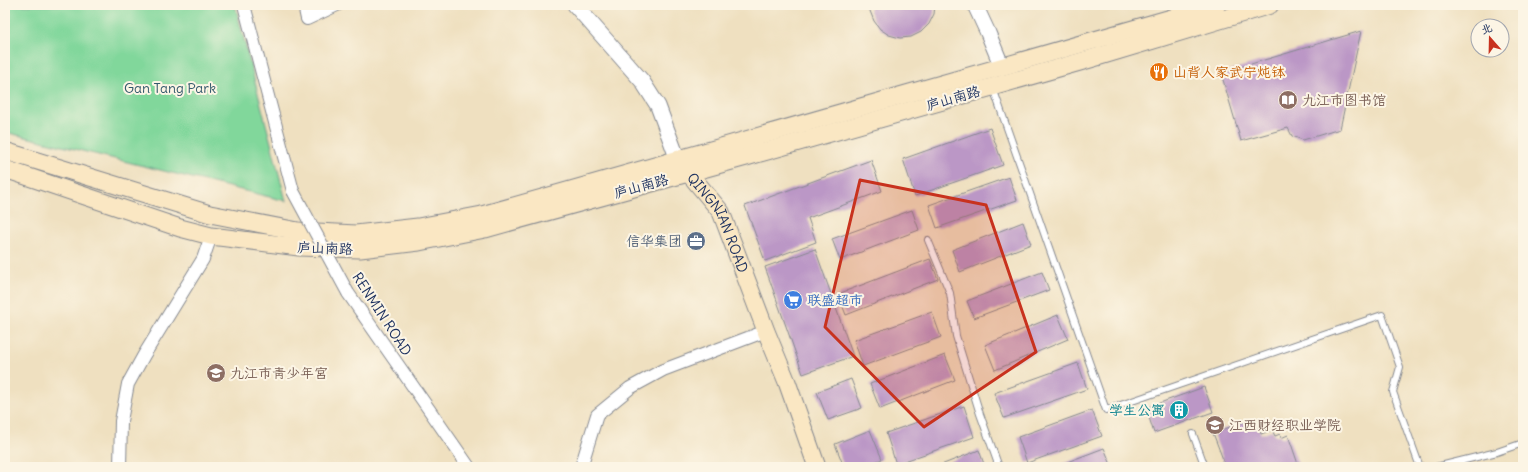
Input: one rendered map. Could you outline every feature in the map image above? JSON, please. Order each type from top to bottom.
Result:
[{"type":"main road","name":"庐山南路","points":[[5,169],[180,228],[211,236],[299,247],[360,249],[419,242],[485,229],[1002,67],[1217,5]]},
{"type":"main road","name":"庐山南路","points":[[5,151],[210,214],[298,231],[356,234],[418,227],[482,215],[683,166],[992,86],[1270,5]]},
{"type":"main road","name":"QINGNIAN ROAD","points":[[683,166],[721,212],[766,331],[788,382],[817,467]]},
{"type":"street","name":"RENMIN ROAD","points":[[244,5],[293,191],[348,293],[469,467]]},
{"type":"street","points":[[304,5],[308,19],[336,5]]},
{"type":"street","name":"QINGNIAN ROAD","points":[[575,5],[642,81],[658,106],[683,166]]},
{"type":"street","points":[[975,5],[1002,67]]},
{"type":"street","points":[[120,467],[121,421],[128,384],[144,355],[203,259],[211,236]]},
{"type":"street","points":[[581,467],[597,415],[630,388],[663,370],[766,331]]},
{"type":"lane","points":[[992,86],[1106,410],[1382,315],[1400,367],[1393,392],[1420,467]]},
{"type":"lane","points":[[928,240],[950,293],[956,336],[980,414],[999,467]]},
{"type":"lane","points":[[1193,434],[1205,467]]},
{"type":"lane","points":[[1436,467],[1497,452],[1523,443]]},
{"type":"highlighted area","points":[[860,180],[986,205],[1036,352],[924,427],[825,327]]},
{"type":"green space","name":"Gan Tang Park","points":[[5,5],[235,5],[286,201],[5,132]]},
{"type":"building","points":[[870,5],[935,5],[934,14],[929,24],[921,32],[911,37],[900,38],[889,35],[880,29],[874,21],[870,11]]},
{"type":"building","name":"九江市图书馆","points":[[1361,31],[1340,129],[1303,140],[1292,136],[1288,128],[1241,141],[1221,73]]},
{"type":"building","points":[[990,128],[1003,165],[915,196],[903,159]]},
{"type":"building","points":[[871,160],[882,191],[808,218],[816,242],[765,261],[745,206]]},
{"type":"building","points":[[1009,177],[1017,200],[937,228],[929,205]]},
{"type":"building","points":[[912,210],[919,230],[840,260],[832,239]]},
{"type":"building","points":[[1023,222],[1031,244],[960,272],[952,250]]},
{"type":"building","points":[[815,249],[853,356],[803,374],[765,267]]},
{"type":"building","points":[[930,259],[938,279],[846,315],[838,294]]},
{"type":"building","points":[[1042,272],[1049,290],[974,318],[967,301]]},
{"type":"building","points":[[932,312],[941,337],[863,366],[854,340]]},
{"type":"building","points":[[1058,315],[1068,339],[995,370],[985,345]]},
{"type":"building","points":[[945,355],[955,380],[880,409],[870,384]]},
{"type":"building","points":[[1078,363],[1087,389],[1004,418],[994,393]]},
{"type":"building","points":[[851,379],[862,408],[828,420],[817,392]]},
{"type":"building","name":"学生公寓","points":[[1204,387],[1213,412],[1154,433],[1146,408]]},
{"type":"building","points":[[964,406],[974,437],[896,464],[886,433]]},
{"type":"building","points":[[1092,410],[1102,436],[1027,463],[1018,437]]},
{"type":"building","points":[[1250,420],[1257,424],[1261,434],[1272,430],[1275,436],[1280,434],[1281,438],[1288,435],[1299,467],[1216,467],[1215,465],[1224,462],[1213,433]]},
{"type":"building","points":[[870,430],[882,459],[862,467],[844,467],[835,444]]},
{"type":"building","points":[[1104,448],[1112,467],[1054,467]]},
{"type":"building","points":[[979,450],[985,467],[936,467]]},
{"type":"place","name":"山背人家武宁炖钵","points":[[1159,72]]},
{"type":"place","name":"九江市图书馆","points":[[1288,100]]},
{"type":"place","name":"信华集团","points":[[696,241]]},
{"type":"place","name":"联盛超市","points":[[793,300]]},
{"type":"place","name":"九江市青少年宫","points":[[216,373]]},
{"type":"place","name":"学生公寓","points":[[1179,410]]},
{"type":"place","name":"江西财经职业学院","points":[[1215,425]]}]
